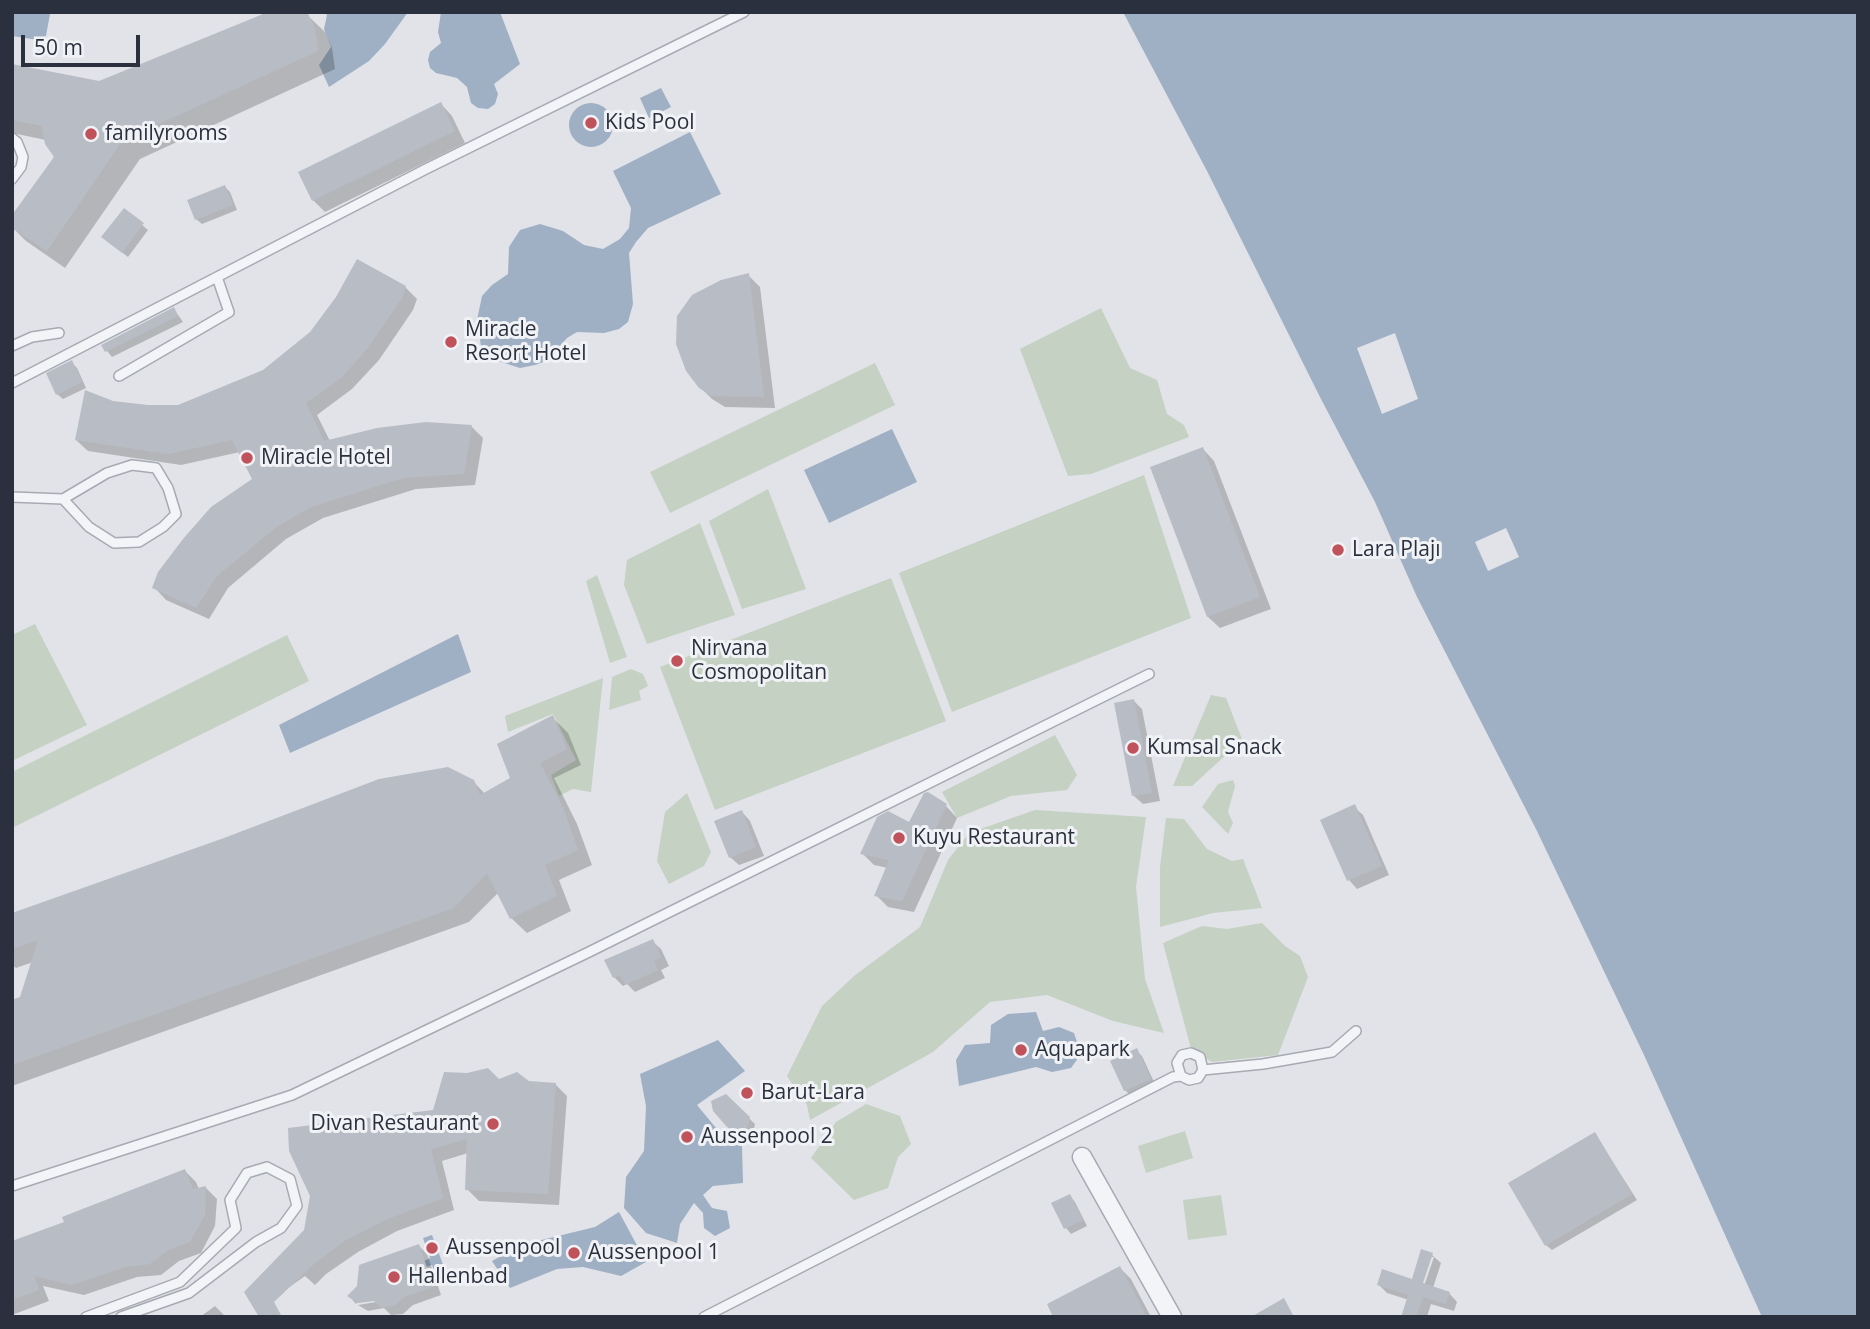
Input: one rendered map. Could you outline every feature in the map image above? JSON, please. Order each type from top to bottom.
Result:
[{"type":"street","points":[[1082,1157],[1172,1317]]},
{"type":"lane","points":[[12,383],[414,175],[744,12]]},
{"type":"lane","points":[[12,138],[18,142],[23,157],[21,167],[12,179]]},
{"type":"lane","points":[[119,376],[229,312],[217,277]]},
{"type":"lane","points":[[12,346],[32,337],[59,333]]},
{"type":"lane","points":[[12,497],[63,499],[107,473],[132,464],[156,468],[168,488],[176,514],[163,527],[139,542],[114,543],[89,527],[63,499]]},
{"type":"lane","points":[[12,1186],[292,1095],[613,940],[1149,674]]},
{"type":"lane","points":[[704,1317],[1173,1077],[1181,1076],[1194,1080],[1203,1070],[1264,1064],[1332,1052],[1356,1031]]},
{"type":"lane","points":[[1181,1076],[1177,1063],[1186,1053],[1200,1057],[1203,1070]]},
{"type":"lane","points":[[86,1317],[180,1282],[236,1228],[230,1200],[247,1173],[267,1167],[290,1179],[297,1206],[281,1228],[256,1242],[189,1293],[121,1317]]},
{"type":"green space","points":[[1101,308],[1130,368],[1157,380],[1167,414],[1184,425],[1189,437],[1091,474],[1068,476],[1020,349]]},
{"type":"green space","points":[[875,363],[895,405],[670,513],[650,472]]},
{"type":"green space","points":[[1144,475],[1191,618],[952,712],[899,573]]},
{"type":"green space","points":[[768,489],[806,589],[742,609],[709,521]]},
{"type":"green space","points":[[700,523],[735,615],[647,644],[624,585],[627,560]]},
{"type":"green space","points":[[597,575],[627,657],[610,663],[586,581]]},
{"type":"green space","points":[[891,578],[946,721],[715,810],[660,667]]},
{"type":"green space","points":[[35,624],[87,725],[12,761],[12,635]]},
{"type":"green space","points":[[287,635],[309,681],[12,828],[12,772]]},
{"type":"green space","points":[[631,669],[643,674],[648,686],[639,691],[641,700],[609,710],[612,677]]},
{"type":"green space","points":[[603,678],[591,792],[573,789],[559,796],[551,775],[576,760],[553,714],[508,732],[505,716]]},
{"type":"green space","points":[[1211,695],[1226,698],[1247,752],[1227,754],[1192,786],[1173,786]]},
{"type":"green space","points":[[1055,735],[1077,775],[1067,790],[1011,796],[957,818],[942,792]]},
{"type":"green space","points":[[1233,780],[1235,786],[1228,812],[1233,823],[1228,834],[1202,807],[1218,784]]},
{"type":"green space","points":[[687,793],[711,852],[704,866],[669,884],[657,861],[665,812]]},
{"type":"green space","points":[[1035,810],[1146,817],[1136,887],[1145,979],[1164,1033],[1113,1021],[1047,995],[990,1002],[933,1052],[810,1120],[807,1105],[787,1076],[822,1006],[854,976],[920,927],[948,860],[969,833]]},
{"type":"green space","points":[[1166,818],[1184,819],[1207,849],[1232,861],[1243,859],[1262,908],[1213,913],[1160,927],[1160,867]]},
{"type":"green space","points":[[1262,923],[1285,946],[1300,956],[1308,977],[1278,1055],[1212,1062],[1191,1049],[1163,943],[1202,926],[1227,929]]},
{"type":"green space","points":[[866,1104],[900,1116],[911,1144],[898,1157],[888,1188],[854,1200],[811,1158],[836,1122]]},
{"type":"green space","points":[[1185,1131],[1193,1158],[1146,1173],[1138,1146]]},
{"type":"green space","points":[[1221,1195],[1227,1235],[1188,1240],[1183,1200]]},
{"type":"water","points":[[12,12],[50,14],[45,41],[12,36]]},
{"type":"water","points":[[324,12],[408,12],[369,61],[329,87],[319,65],[331,47],[324,29],[327,15]]},
{"type":"water","points":[[441,12],[500,12],[520,64],[494,84],[498,94],[495,104],[488,109],[478,108],[471,103],[467,87],[457,78],[436,73],[430,68],[430,52],[441,43],[438,32]]},
{"type":"water","points":[[1123,12],[1858,12],[1858,1317],[1762,1317],[1644,1055],[1536,829],[1417,597],[1375,502]]},
{"type":"water","points":[[661,88],[671,107],[649,118],[640,98]]},
{"type":"water","name":"Kids Pool","points":[[591,103],[606,110],[613,125],[606,140],[591,147],[576,140],[569,125],[576,110]]},
{"type":"water","points":[[690,132],[721,194],[648,228],[636,242],[629,253],[633,304],[628,322],[619,329],[604,333],[577,332],[567,338],[546,361],[535,365],[520,368],[486,357],[481,346],[477,320],[482,296],[508,274],[509,247],[520,230],[540,224],[563,231],[584,245],[603,249],[620,239],[629,228],[631,208],[613,171]]},
{"type":"water","points":[[892,429],[917,482],[829,523],[804,470]]},
{"type":"water","points":[[458,634],[471,672],[290,753],[279,725]]},
{"type":"water","name":"Aquapark","points":[[1036,1012],[1043,1031],[1059,1027],[1074,1033],[1081,1054],[1071,1068],[1052,1072],[1036,1067],[959,1086],[956,1060],[965,1045],[990,1043],[991,1025],[1008,1014]]},
{"type":"water","name":"Aussenpool 2","points":[[718,1040],[745,1071],[697,1105],[716,1128],[742,1145],[743,1183],[713,1186],[703,1195],[712,1208],[727,1211],[730,1228],[715,1236],[704,1228],[703,1213],[694,1203],[680,1224],[677,1243],[646,1233],[624,1208],[626,1177],[644,1151],[646,1106],[640,1074]]},
{"type":"water","name":"Aussenpool 1","points":[[619,1212],[646,1262],[621,1276],[583,1267],[557,1269],[510,1288],[492,1261],[521,1245],[595,1227]]},
{"type":"water","name":"Aussenpool","points":[[432,1235],[448,1278],[439,1282],[432,1265],[427,1267],[424,1261],[430,1258],[423,1238]]},
{"type":"pier","points":[[1395,333],[1418,399],[1382,414],[1357,348]]},
{"type":"pier","points":[[1506,528],[1519,557],[1488,571],[1475,542]]},
{"type":"building","name":"familyrooms","points":[[268,12],[307,12],[315,28],[318,51],[122,141],[47,251],[12,228],[12,215],[54,157],[45,144],[42,126],[12,120],[12,64],[99,81]]},
{"type":"building","points":[[441,102],[455,131],[312,201],[298,172]]},
{"type":"building","points":[[225,185],[233,205],[195,220],[187,200]]},
{"type":"building","points":[[124,208],[144,223],[122,253],[101,237]]},
{"type":"building","points":[[357,259],[406,286],[402,298],[367,349],[341,378],[306,403],[324,441],[377,428],[426,422],[472,425],[464,474],[403,478],[311,507],[275,528],[217,576],[196,608],[152,588],[158,572],[211,507],[252,479],[232,440],[168,454],[75,440],[85,390],[113,401],[178,405],[263,370],[310,332],[336,297]]},
{"type":"building","points":[[749,273],[764,397],[712,396],[699,388],[686,371],[676,344],[677,316],[692,295],[721,280]]},
{"type":"building","points":[[174,307],[178,316],[105,352],[101,345]]},
{"type":"building","points":[[72,360],[82,382],[56,395],[46,373]]},
{"type":"building","points":[[1203,447],[1260,597],[1207,617],[1150,467]]},
{"type":"building","name":"Kumsal Snack","points":[[1134,699],[1152,793],[1132,796],[1114,703]]},
{"type":"building","points":[[553,715],[567,749],[540,763],[563,807],[578,850],[545,865],[557,896],[510,919],[487,873],[454,908],[12,1065],[12,1000],[20,997],[38,940],[12,949],[12,913],[224,838],[379,779],[448,767],[474,780],[480,795],[510,778],[497,744]]},
{"type":"building","name":"Kuyu Restaurant","points":[[928,792],[947,804],[902,901],[874,896],[889,860],[860,854],[877,817],[888,811],[909,822],[924,793]]},
{"type":"building","points":[[1355,804],[1382,866],[1347,881],[1320,820]]},
{"type":"building","points":[[742,810],[756,847],[729,858],[714,821]]},
{"type":"building","points":[[653,939],[661,957],[654,961],[658,970],[625,985],[620,975],[613,978],[604,960]]},
{"type":"building","points":[[1137,1048],[1151,1079],[1124,1091],[1110,1061]]},
{"type":"building","points":[[488,1068],[499,1079],[517,1072],[529,1081],[556,1083],[548,1194],[465,1190],[467,1139],[431,1149],[443,1198],[385,1220],[346,1240],[315,1263],[274,1302],[282,1317],[259,1317],[244,1292],[304,1230],[310,1196],[289,1151],[288,1128],[433,1110],[444,1072],[467,1073]]},
{"type":"building","points":[[726,1094],[750,1117],[745,1138],[727,1127],[713,1111],[711,1101]]},
{"type":"building","points":[[1595,1132],[1632,1194],[1545,1246],[1508,1183]]},
{"type":"building","points":[[185,1169],[193,1189],[206,1186],[205,1215],[190,1242],[168,1250],[150,1264],[125,1267],[72,1285],[34,1276],[39,1290],[12,1300],[12,1241],[64,1222],[62,1217]]},
{"type":"building","points":[[1070,1194],[1083,1220],[1064,1229],[1051,1203]]},
{"type":"building","name":"Hallenbad","points":[[419,1244],[433,1287],[404,1297],[394,1306],[381,1307],[374,1301],[358,1303],[347,1296],[357,1286],[359,1265]]},
{"type":"building","points":[[1421,1249],[1433,1253],[1423,1283],[1450,1292],[1446,1304],[1423,1297],[1416,1317],[1401,1317],[1408,1295],[1377,1285],[1382,1269],[1412,1279]]},
{"type":"building","points":[[1120,1266],[1147,1317],[1053,1317],[1047,1304]]},
{"type":"building","points":[[1284,1298],[1294,1317],[1251,1317]]},
{"type":"place","name":"Kids Pool","points":[[591,123]]},
{"type":"place","name":"familyrooms","points":[[91,134]]},
{"type":"place","name":"Miracle Resort Hotel","points":[[451,342]]},
{"type":"place","name":"Miracle Hotel","points":[[247,458]]},
{"type":"place","name":"Lara Plajı","points":[[1338,550]]},
{"type":"place","name":"Nirvana Cosmopolitan","points":[[677,661]]},
{"type":"place","name":"Kumsal Snack","points":[[1133,748]]},
{"type":"place","name":"Kuyu Restaurant","points":[[899,838]]},
{"type":"place","name":"Aquapark","points":[[1021,1050]]},
{"type":"place","name":"Barut-Lara","points":[[747,1093]]},
{"type":"place","name":"Divan Restaurant","points":[[493,1124]]},
{"type":"place","name":"Aussenpool 2","points":[[687,1137]]},
{"type":"place","name":"Aussenpool","points":[[432,1248]]},
{"type":"place","name":"Aussenpool 1","points":[[574,1253]]},
{"type":"place","name":"Hallenbad","points":[[394,1277]]}]
